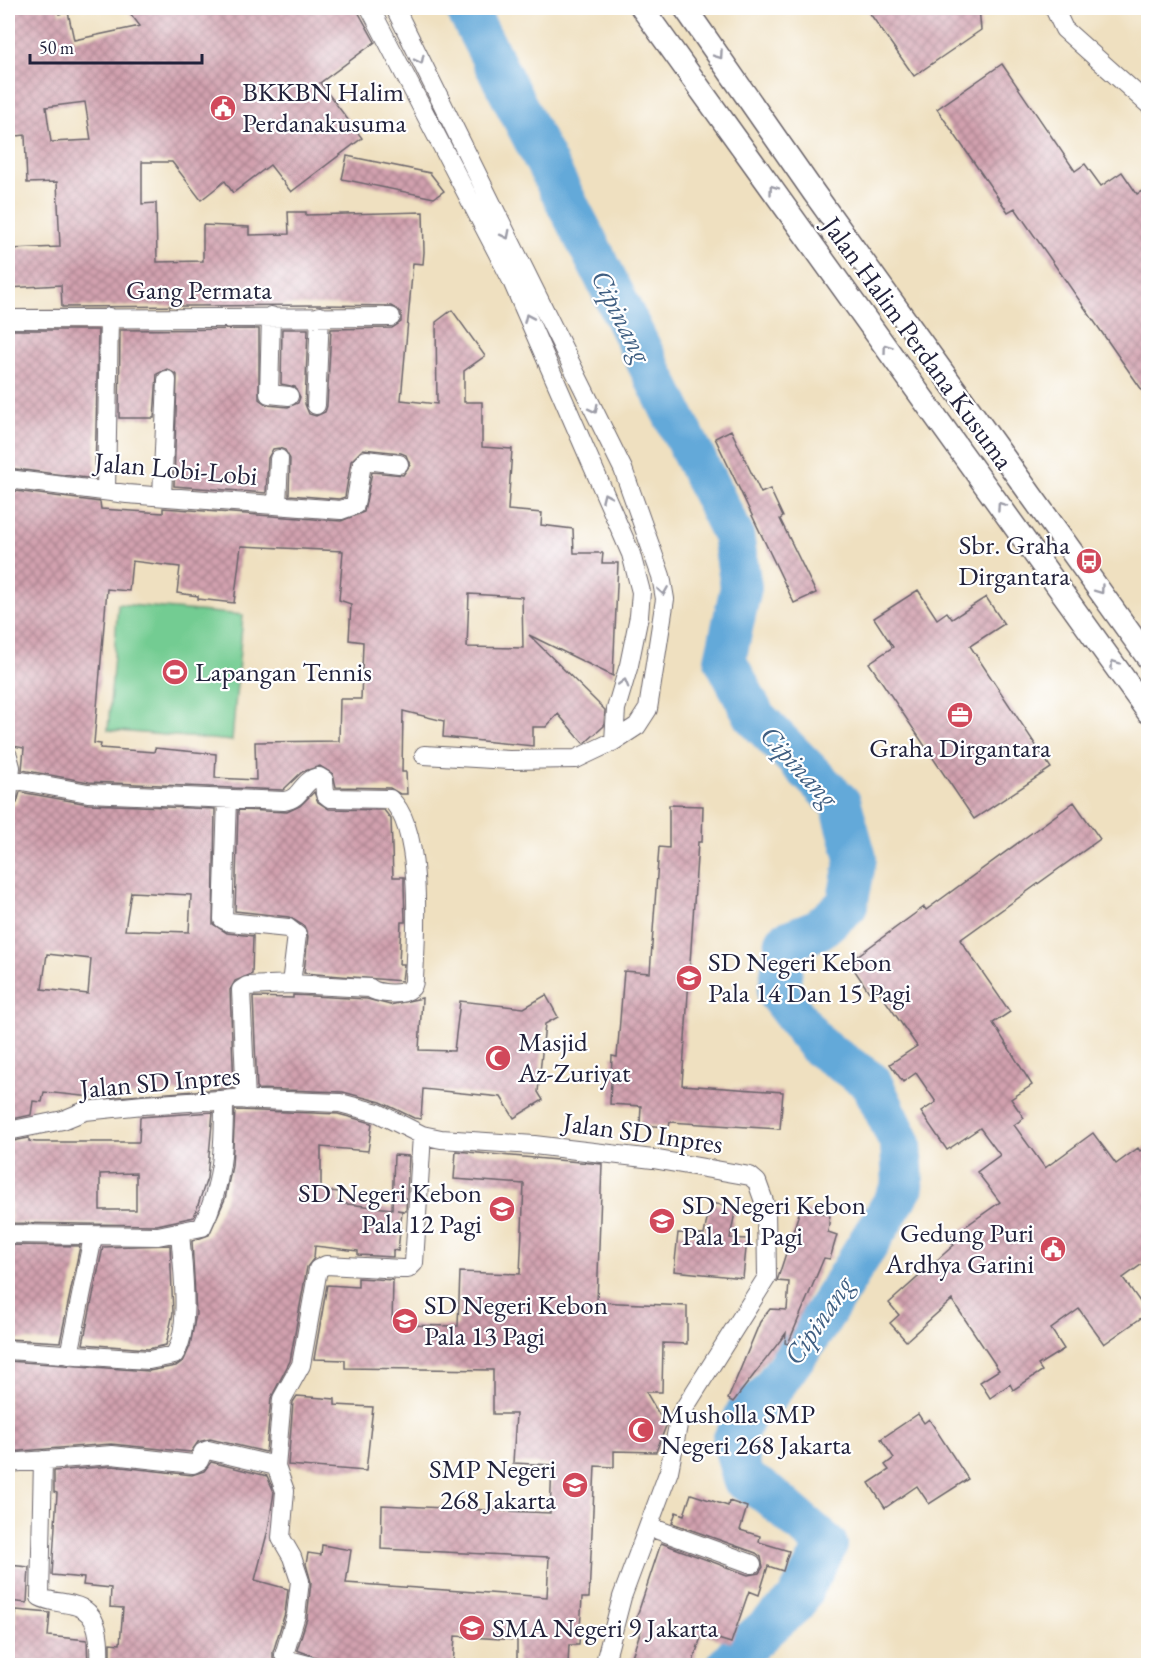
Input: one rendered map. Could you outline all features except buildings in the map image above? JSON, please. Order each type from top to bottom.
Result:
[{"type":"street","points":[[370,8],[456,155],[623,469],[661,576],[665,600],[648,709],[637,726],[615,741],[576,759],[509,760],[424,755]]},
{"type":"street","points":[[395,8],[456,155],[631,554],[641,592],[640,608],[629,665],[616,709],[615,741]]},
{"type":"street","name":"Jalan Halim Perdana Kusuma","points":[[642,8],[1149,712]]},
{"type":"street","name":"Jalan Halim Perdana Kusuma","points":[[685,8],[821,203],[1149,658]]},
{"type":"street","points":[[1054,8],[1065,29],[1149,104]]},
{"type":"street","points":[[271,316],[269,394],[288,396]]},
{"type":"street","name":"Gang Permata","points":[[8,319],[109,317],[254,320],[271,316],[391,317]]},
{"type":"street","points":[[316,405],[320,316]]},
{"type":"street","points":[[106,491],[109,317]]},
{"type":"street","points":[[162,496],[167,380]]},
{"type":"street","points":[[278,504],[279,459]]},
{"type":"street","name":"Jalan Lobi-Lobi","points":[[8,479],[106,491],[341,510],[355,505],[362,464],[366,460],[399,464]]},
{"type":"street","points":[[8,756],[10,759],[9,788],[289,801],[295,798],[309,780],[322,778],[327,797],[390,799],[405,822],[412,854],[415,881],[416,948],[412,988],[406,992],[375,992],[370,988],[291,984],[247,986],[241,990],[246,1100]]},
{"type":"street","points":[[227,799],[223,919],[229,922],[288,928],[295,932],[291,984]]},
{"type":"street","points":[[8,1233],[93,1237],[158,1236],[202,1227],[209,1212],[224,1156],[224,1100]]},
{"type":"street","name":"Jalan SD Inpres","points":[[8,1131],[63,1120],[85,1111],[224,1100],[340,1103],[378,1113],[422,1135],[463,1142],[534,1144],[653,1160],[750,1176],[757,1182],[766,1207],[767,1277],[680,1415],[669,1471],[622,1597],[604,1665]]},
{"type":"street","points":[[312,1665],[289,1660],[284,1654],[296,1615],[300,1581],[292,1557],[280,1538],[285,1491],[276,1466],[282,1399],[301,1365],[318,1269],[326,1265],[408,1269],[414,1263],[422,1135]]},
{"type":"street","points":[[8,1350],[149,1360],[174,1355],[179,1347],[183,1318],[180,1232]]},
{"type":"street","points":[[69,1356],[93,1237]]},
{"type":"street","points":[[8,1463],[112,1455],[194,1464],[199,1461],[203,1452],[208,1450],[276,1466]]},
{"type":"street","points":[[43,1460],[40,1597],[80,1606],[88,1612],[99,1634],[99,1665]]},
{"type":"street","points":[[650,1527],[752,1564]]},
{"type":"green space","name":"Lapangan Tennis","points":[[118,604],[243,615],[232,741],[108,730]]},
{"type":"waterway","name":"Cipinang","points":[[466,8],[603,273],[733,535],[741,587],[725,660],[755,717],[841,804],[856,858],[847,905],[819,929],[786,942],[778,994],[818,1046],[871,1082],[901,1144],[903,1187],[818,1324],[766,1397],[746,1414],[733,1441],[743,1479],[768,1494],[827,1545],[796,1602],[738,1653],[727,1666]]},
{"type":"place","name":"BKKBN Halim Perdanakusuma","points":[[223,108]]},
{"type":"place","name":"Sbr. Graha Dirgantara","points":[[1089,561]]},
{"type":"place","name":"Lapangan Tennis","points":[[175,672]]},
{"type":"place","name":"Graha Dirgantara","points":[[960,715]]},
{"type":"place","name":"SD Negeri Kebon Pala 14 Dan 15 Pagi","points":[[689,978]]},
{"type":"place","name":"Masjid Az-Zuriyat","points":[[498,1058]]},
{"type":"place","name":"SD Negeri Kebon Pala 12 Pagi","points":[[502,1209]]},
{"type":"place","name":"SD Negeri Kebon Pala 11 Pagi","points":[[662,1221]]},
{"type":"place","name":"Gedung Puri Ardhya Garini","points":[[1053,1249]]},
{"type":"place","name":"SD Negeri Kebon Pala 13 Pagi","points":[[405,1321]]},
{"type":"place","name":"Musholla SMP Negeri 268 Jakarta","points":[[641,1430]]},
{"type":"place","name":"SMP Negeri 268 Jakarta","points":[[575,1485]]},
{"type":"place","name":"SMA Negeri 9 Jakarta","points":[[472,1628]]}]
